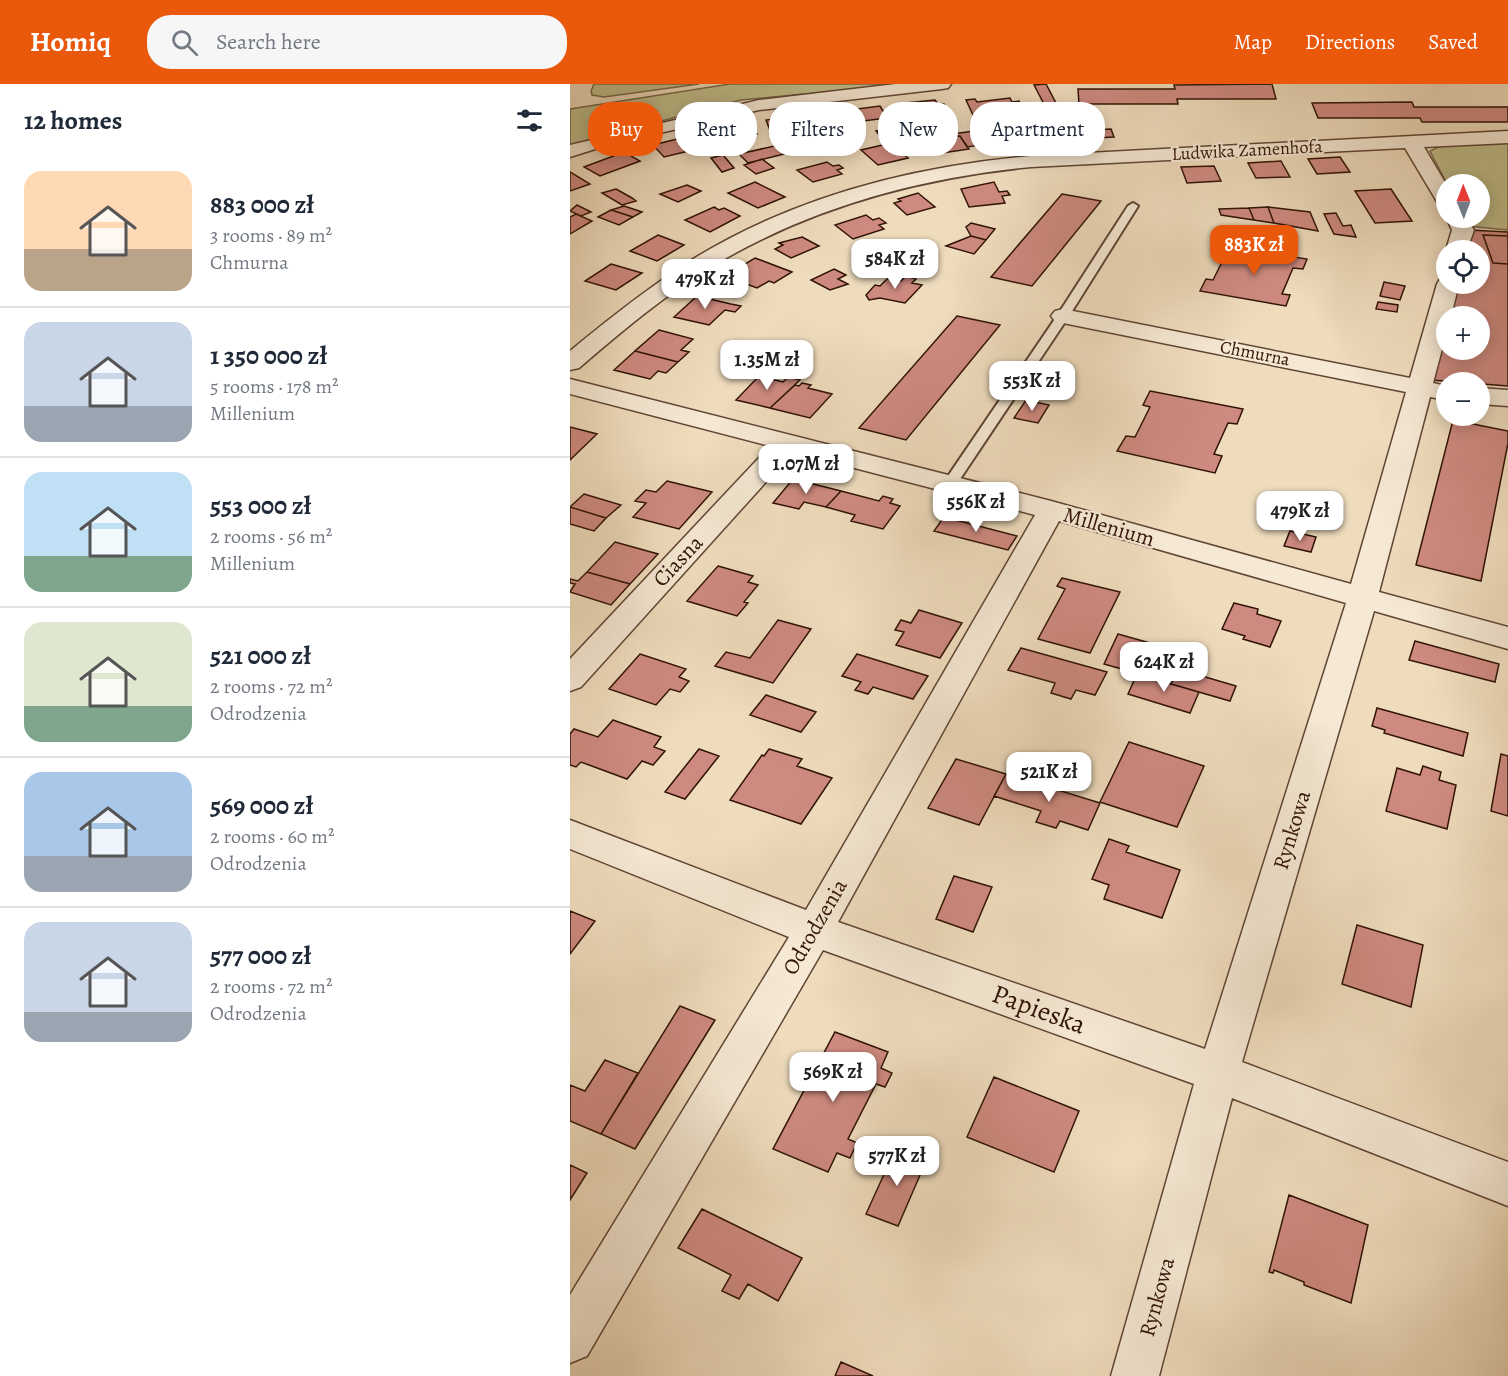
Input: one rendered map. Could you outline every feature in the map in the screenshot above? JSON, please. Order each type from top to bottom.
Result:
[{"type":"street","points":[[570,151],[603,141],[759,105],[942,84]]},
{"type":"street","name":"Ludwika Zamenhofa","points":[[570,363],[633,311],[688,271],[721,251],[798,215],[885,186],[943,172],[1036,162],[1508,137]]},
{"type":"street","points":[[1411,142],[1436,184]]},
{"type":"street","name":"Rynkowa","points":[[1136,1376],[1218,1073],[1362,599],[1432,390],[1446,294]]},
{"type":"street","name":"Chmurna","points":[[1063,316],[1432,390]]},
{"type":"street","name":"Millenium","points":[[570,386],[1051,510],[1362,599],[1508,638]]},
{"type":"street","points":[[1490,397],[1508,398]]},
{"type":"street","name":"Ciasna","points":[[570,679],[787,442]]},
{"type":"street","name":"Odrodzenia","points":[[570,1339],[814,930],[1051,510]]},
{"type":"street","name":"Papieska","points":[[570,834],[814,930],[1218,1073],[1508,1184]]},
{"type":"lane","points":[[949,485],[1063,316],[1133,206]]},
{"type":"shaded area","points":[[594,84],[699,84],[604,97],[592,95]]},
{"type":"shaded area","points":[[730,84],[913,84],[733,102],[675,102],[675,117],[663,121],[663,102],[615,102]]},
{"type":"shaded area","points":[[588,106],[588,140],[570,145],[570,109]]},
{"type":"shaded area","points":[[1508,141],[1508,230],[1488,228],[1490,228],[1490,174],[1442,174],[1430,151],[1443,145]]},
{"type":"building","points":[[1046,84],[1055,102],[1043,102],[1034,85]]},
{"type":"building","points":[[1272,84],[1276,99],[1177,99],[1178,104],[1079,102],[1078,89],[1175,89],[1174,85]]},
{"type":"building","points":[[1010,98],[1012,102],[977,102]]},
{"type":"building","points":[[975,99],[977,102],[970,102],[970,109],[966,100]]},
{"type":"building","points":[[1412,102],[1414,107],[1508,107],[1508,122],[1422,122],[1420,118],[1318,118],[1312,103]]},
{"type":"building","points":[[878,106],[878,119],[866,121],[866,108]]},
{"type":"building","points":[[1105,129],[1111,129],[1114,137],[1105,137]]},
{"type":"building","points":[[970,132],[970,147],[967,147],[958,133]]},
{"type":"building","points":[[958,136],[960,136],[969,149],[958,151]]},
{"type":"building","points":[[675,140],[675,154],[664,157],[663,142]]},
{"type":"building","points":[[878,146],[878,156],[906,156],[908,158],[878,165],[866,154],[866,149]]},
{"type":"building","points":[[769,147],[769,156],[776,156],[748,163],[741,156],[757,156],[757,150]]},
{"type":"building","points":[[613,156],[631,156],[640,161],[600,176],[584,167]]},
{"type":"building","points":[[724,156],[734,168],[722,172],[711,158]]},
{"type":"building","points":[[1340,157],[1350,172],[1317,174],[1308,159]]},
{"type":"building","points":[[762,159],[774,168],[756,174],[744,165]]},
{"type":"building","points":[[1281,161],[1290,177],[1256,178],[1248,163]]},
{"type":"building","points":[[827,162],[843,168],[837,170],[842,174],[813,182],[797,170]]},
{"type":"building","points":[[1214,166],[1221,181],[1187,183],[1181,167]]},
{"type":"building","points":[[570,172],[590,184],[570,191]]},
{"type":"building","points":[[755,182],[785,197],[758,208],[728,193]]},
{"type":"building","points":[[994,182],[999,192],[1007,191],[1010,195],[1002,196],[1005,203],[969,207],[961,189]]},
{"type":"building","points":[[687,185],[701,191],[678,202],[660,194]]},
{"type":"building","points":[[616,189],[636,201],[622,205],[602,193]]},
{"type":"building","points":[[1391,189],[1412,221],[1375,223],[1355,191]]},
{"type":"building","points":[[918,193],[935,207],[907,215],[894,203],[901,201],[898,199]]},
{"type":"building","points":[[1062,194],[1101,201],[1032,286],[991,277]]},
{"type":"building","points":[[577,205],[591,212],[581,216],[570,211]]},
{"type":"building","points":[[624,206],[642,212],[633,217],[611,210]]},
{"type":"building","points":[[714,207],[719,210],[724,208],[740,216],[710,232],[685,220]]},
{"type":"building","points":[[1268,207],[1310,212],[1318,231],[1274,223]]},
{"type":"building","points":[[1268,207],[1274,223],[1254,220],[1249,208]]},
{"type":"building","points":[[1249,208],[1254,220],[1221,215],[1219,209]]},
{"type":"building","points":[[611,210],[633,217],[619,225],[598,217]]},
{"type":"building","points":[[1336,213],[1343,226],[1351,225],[1356,237],[1334,234],[1324,214]]},
{"type":"building","points":[[576,214],[592,221],[570,234],[570,217]]},
{"type":"building","points":[[866,215],[873,220],[879,218],[886,223],[879,225],[884,229],[853,239],[835,225]]},
{"type":"building","points":[[971,223],[995,229],[986,240],[971,236],[966,227]]},
{"type":"building","points":[[1470,230],[1508,232],[1508,386],[1490,385],[1490,372],[1436,372],[1436,380],[1431,380],[1436,360],[1490,360],[1490,306],[1450,306],[1454,294],[1490,294],[1490,240],[1468,240]]},
{"type":"building","points":[[658,235],[684,245],[657,261],[630,251]]},
{"type":"building","points":[[1483,235],[1508,236],[1508,264],[1493,263],[1490,255],[1490,240],[1485,240]]},
{"type":"building","points":[[971,236],[986,240],[974,254],[946,246]]},
{"type":"building","points":[[802,237],[819,246],[791,258],[775,249],[783,245],[779,243]]},
{"type":"building","points":[[1224,246],[1307,259],[1303,269],[1293,268],[1282,294],[1290,295],[1286,306],[1200,291],[1206,279],[1213,280],[1225,256],[1220,255]]},
{"type":"building","points":[[755,258],[792,272],[774,283],[769,281],[757,288],[725,276]]},
{"type":"building","points":[[611,264],[642,273],[616,290],[585,281]]},
{"type":"building","points":[[834,269],[846,275],[838,279],[848,284],[830,290],[811,280]]},
{"type":"building","points":[[906,276],[916,279],[912,283],[922,285],[905,303],[880,298],[869,300],[866,295],[875,285],[880,286],[888,278],[901,281]]},
{"type":"building","points":[[1384,282],[1405,286],[1400,300],[1380,296]]},
{"type":"building","points":[[697,296],[741,306],[735,312],[725,310],[709,325],[674,317]]},
{"type":"building","points":[[1378,302],[1398,305],[1397,312],[1376,309]]},
{"type":"building","points":[[957,316],[1000,325],[906,440],[859,428]]},
{"type":"building","points":[[659,330],[693,339],[681,350],[689,352],[678,362],[635,351]]},
{"type":"building","points":[[635,351],[678,362],[666,373],[658,371],[650,379],[614,370]]},
{"type":"building","points":[[759,376],[783,382],[788,377],[800,380],[770,408],[736,400]]},
{"type":"building","points":[[802,383],[811,385],[808,388],[832,394],[810,418],[770,408],[795,385],[799,386]]},
{"type":"building","points":[[1150,391],[1243,409],[1237,424],[1228,423],[1214,454],[1222,456],[1215,473],[1117,451],[1126,436],[1135,437],[1150,407],[1143,405]]},
{"type":"building","points":[[1026,400],[1049,405],[1038,423],[1014,418]]},
{"type":"building","points":[[1451,426],[1483,426],[1508,431],[1508,443],[1481,581],[1416,565]]},
{"type":"building","points":[[570,427],[597,434],[570,460]]},
{"type":"building","points":[[793,479],[841,491],[826,507],[804,502],[799,509],[773,503]]},
{"type":"building","points":[[667,481],[712,492],[679,529],[633,517],[646,503],[635,501],[646,490],[656,492]]},
{"type":"building","points":[[841,491],[879,501],[883,496],[893,499],[890,503],[900,506],[883,529],[851,521],[855,515],[826,507]]},
{"type":"building","points":[[584,494],[621,505],[606,518],[570,507]]},
{"type":"building","points":[[570,507],[606,518],[594,531],[570,524]]},
{"type":"building","points":[[944,517],[1017,536],[1008,550],[934,531]]},
{"type":"building","points":[[1290,531],[1316,537],[1311,552],[1284,546]]},
{"type":"building","points":[[615,542],[658,554],[630,584],[587,572]]},
{"type":"building","points":[[718,566],[753,576],[748,582],[758,585],[744,602],[748,603],[737,616],[687,601]]},
{"type":"building","points":[[587,572],[630,584],[611,605],[570,592],[575,584],[570,583],[570,579],[578,581]]},
{"type":"building","points":[[1062,578],[1120,592],[1090,653],[1038,639],[1065,589],[1057,586]]},
{"type":"building","points":[[1234,603],[1258,609],[1257,614],[1281,621],[1270,647],[1243,639],[1245,636],[1222,629]]},
{"type":"building","points":[[919,610],[962,623],[940,658],[896,645],[904,632],[895,630],[901,620],[911,623]]},
{"type":"building","points":[[778,620],[811,629],[773,683],[715,666],[726,652],[750,658]]},
{"type":"building","points":[[1118,634],[1150,643],[1136,673],[1104,664]]},
{"type":"building","points":[[1415,641],[1499,664],[1495,682],[1409,660]]},
{"type":"building","points":[[1021,648],[1107,672],[1095,695],[1076,690],[1071,699],[1051,693],[1055,683],[1008,670]]},
{"type":"building","points":[[640,654],[686,669],[679,677],[689,681],[680,692],[670,689],[656,705],[609,689]]},
{"type":"building","points":[[857,654],[928,676],[913,699],[873,687],[868,694],[855,690],[861,682],[842,676]]},
{"type":"building","points":[[1178,669],[1236,686],[1230,701],[1171,684]]},
{"type":"building","points":[[1137,674],[1199,692],[1190,713],[1128,694]]},
{"type":"building","points":[[766,695],[816,712],[801,732],[750,715]]},
{"type":"building","points":[[1377,708],[1468,733],[1463,756],[1384,733],[1385,730],[1372,726]]},
{"type":"building","points":[[613,720],[661,737],[654,747],[665,751],[653,765],[642,761],[627,779],[581,762],[576,767],[570,765],[570,734],[574,729],[598,737]]},
{"type":"building","points":[[1129,742],[1204,766],[1177,827],[1100,802]]},
{"type":"building","points":[[699,749],[719,756],[685,799],[665,792]]},
{"type":"building","points":[[769,749],[802,759],[797,766],[832,778],[801,824],[730,800],[762,755],[764,756]]},
{"type":"building","points":[[1501,754],[1508,756],[1508,816],[1491,811]]},
{"type":"building","points":[[956,759],[1006,774],[979,825],[928,808]]},
{"type":"building","points":[[1423,766],[1441,772],[1439,780],[1456,785],[1447,829],[1386,811],[1397,768],[1420,775]]},
{"type":"building","points":[[1006,774],[1100,803],[1088,830],[1060,821],[1056,828],[1036,822],[1041,811],[994,796]]},
{"type":"building","points":[[1109,839],[1129,846],[1126,852],[1180,870],[1162,918],[1104,899],[1109,885],[1092,879]]},
{"type":"building","points":[[954,876],[992,887],[973,932],[936,919]]},
{"type":"building","points":[[570,911],[595,921],[570,954]]},
{"type":"building","points":[[1357,925],[1423,945],[1411,1007],[1342,984]]},
{"type":"building","points":[[680,1006],[715,1020],[635,1149],[601,1134]]},
{"type":"building","points":[[835,1032],[888,1052],[881,1068],[892,1073],[885,1087],[876,1084],[848,1139],[857,1143],[850,1158],[837,1153],[828,1172],[773,1149]]},
{"type":"building","points":[[605,1060],[638,1073],[601,1134],[570,1121],[570,1085],[585,1091]]},
{"type":"building","points":[[994,1077],[1079,1111],[1054,1172],[967,1137]]},
{"type":"building","points":[[896,1148],[927,1159],[898,1226],[866,1214]]},
{"type":"building","points":[[570,1165],[587,1173],[570,1200]]},
{"type":"building","points":[[1289,1195],[1368,1225],[1351,1303],[1304,1285],[1304,1282],[1274,1270],[1273,1273],[1269,1272]]},
{"type":"building","points":[[702,1209],[802,1258],[778,1301],[748,1284],[739,1299],[722,1291],[731,1275],[678,1248]]},
{"type":"building","points":[[841,1362],[873,1376],[835,1376]]}]
